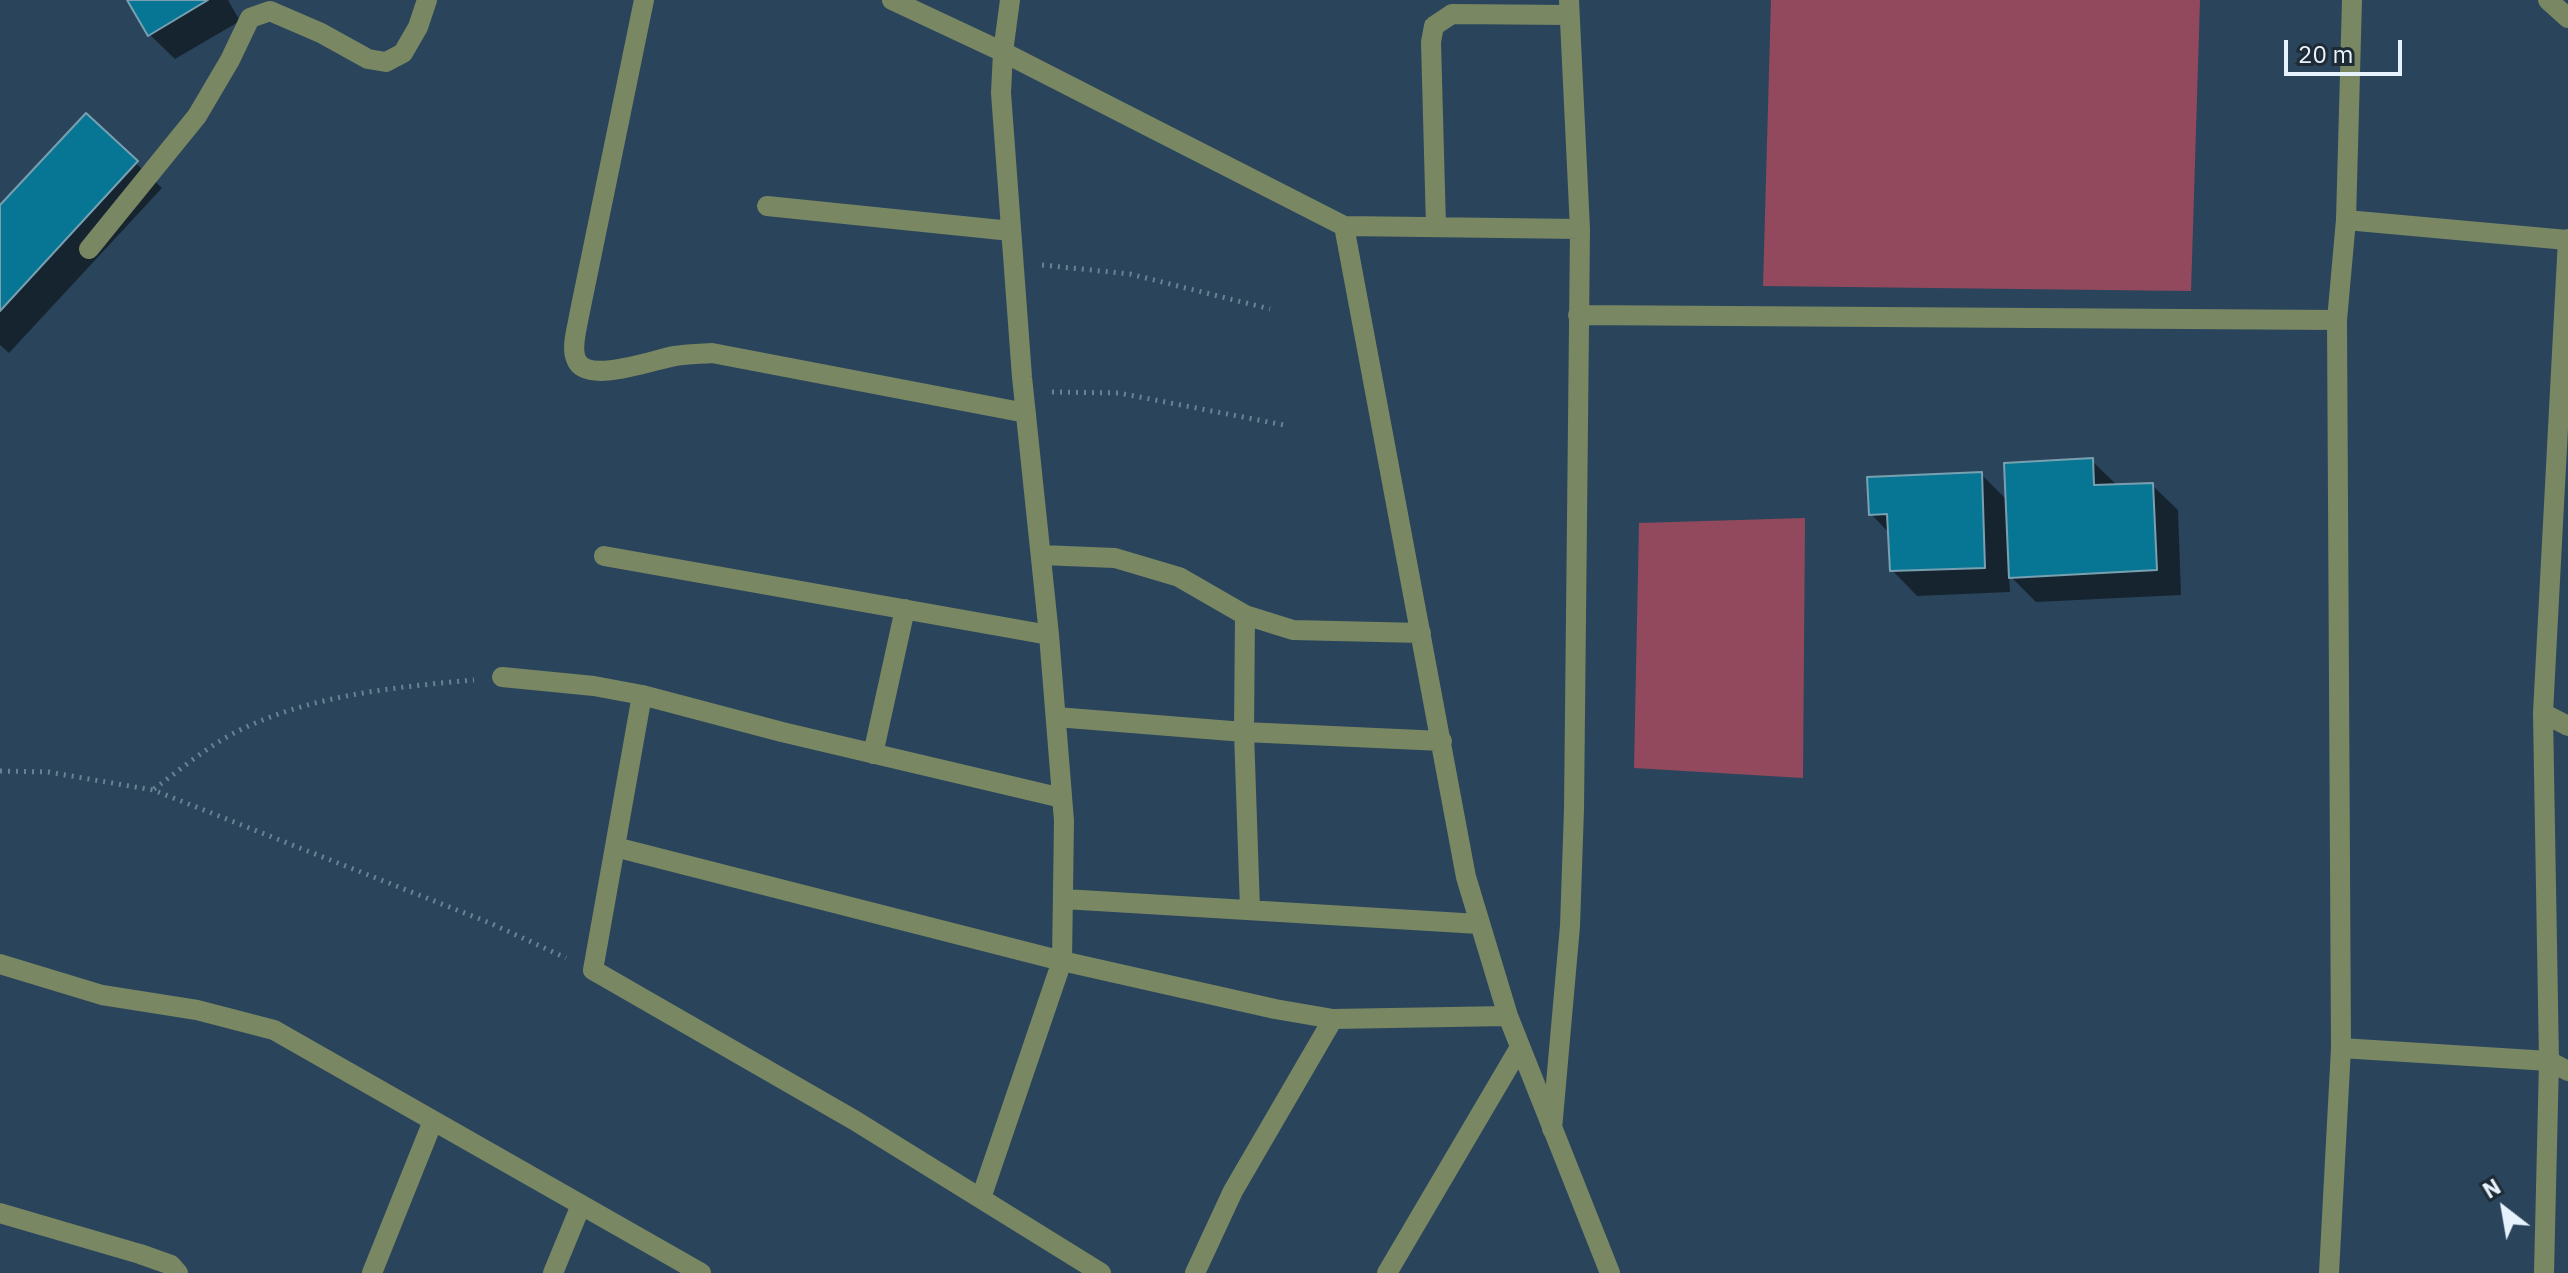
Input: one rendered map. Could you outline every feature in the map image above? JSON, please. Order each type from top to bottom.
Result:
[{"type":"street","points":[[89,249],[197,116],[250,18],[270,11],[321,33],[368,59],[386,62],[403,53],[418,27],[427,0]]},
{"type":"street","points":[[644,0],[579,316],[574,345],[580,365],[590,371],[620,369],[675,356],[712,353],[1024,403]]},
{"type":"street","points":[[892,0],[1003,52],[1344,226],[1580,229]]},
{"type":"street","points":[[981,1198],[1062,961],[1064,899],[1062,798],[1056,717],[1024,403],[1001,93],[1010,0]]},
{"type":"street","points":[[2329,1273],[2341,1048],[2337,320],[2346,220],[2352,0]]},
{"type":"street","points":[[2548,0],[2568,18]]},
{"type":"street","points":[[1436,227],[1431,42],[1434,26],[1452,14],[1569,8],[1580,229],[1574,823],[1570,926],[1552,1129]]},
{"type":"street","points":[[767,206],[1011,231]]},
{"type":"street","points":[[2346,220],[2567,239],[2567,309],[2543,713],[2549,1061],[2544,1273]]},
{"type":"street","points":[[1344,226],[1466,877],[1508,1016],[1610,1273]]},
{"type":"street","points":[[1578,315],[2337,320]]},
{"type":"street","points":[[1041,555],[1115,558],[1179,577],[1245,615],[1293,630],[1421,633]]},
{"type":"street","points":[[604,556],[1049,635]]},
{"type":"street","points":[[873,754],[905,609]]},
{"type":"street","points":[[1245,615],[1244,732],[1250,909]]},
{"type":"street","points":[[502,677],[594,686],[642,695],[1062,798]]},
{"type":"street","points":[[642,695],[593,970],[854,1120],[1101,1273]]},
{"type":"street","points":[[2543,713],[2568,726]]},
{"type":"street","points":[[1056,717],[1244,732],[1442,741]]},
{"type":"street","points":[[615,847],[1062,961],[1275,1009],[1333,1019],[1508,1016]]},
{"type":"street","points":[[1064,899],[1479,924]]},
{"type":"street","points":[[0,964],[102,995],[197,1010],[274,1030],[701,1273]]},
{"type":"street","points":[[1195,1273],[1233,1191],[1333,1019]]},
{"type":"street","points":[[1387,1273],[1520,1047]]},
{"type":"street","points":[[2341,1048],[2549,1061],[2568,1071]]},
{"type":"street","points":[[372,1273],[433,1121]]},
{"type":"street","points":[[553,1273],[581,1205]]},
{"type":"street","points":[[0,1213],[140,1254],[171,1265],[178,1273]]},
{"type":"path","points":[[1013,262],[1130,274],[1270,309]]},
{"type":"path","points":[[1024,403],[1119,393],[1284,425]]},
{"type":"path","points":[[153,790],[237,731],[284,710],[411,685],[502,677]]},
{"type":"path","points":[[0,771],[48,772],[153,790],[490,923],[593,970]]},
{"type":"shaded area","points":[[1771,0],[2200,0],[2191,291],[1763,286]]},
{"type":"shaded area","points":[[1805,518],[1803,778],[1634,768],[1639,523]]},
{"type":"building","points":[[127,0],[208,0],[148,36]]},
{"type":"building","points":[[86,113],[138,161],[0,311],[0,205]]},
{"type":"building","points":[[2093,458],[2094,485],[2153,483],[2157,570],[2009,578],[2004,463]]},
{"type":"building","points":[[1982,472],[1985,568],[1890,571],[1887,514],[1869,515],[1867,477]]}]
